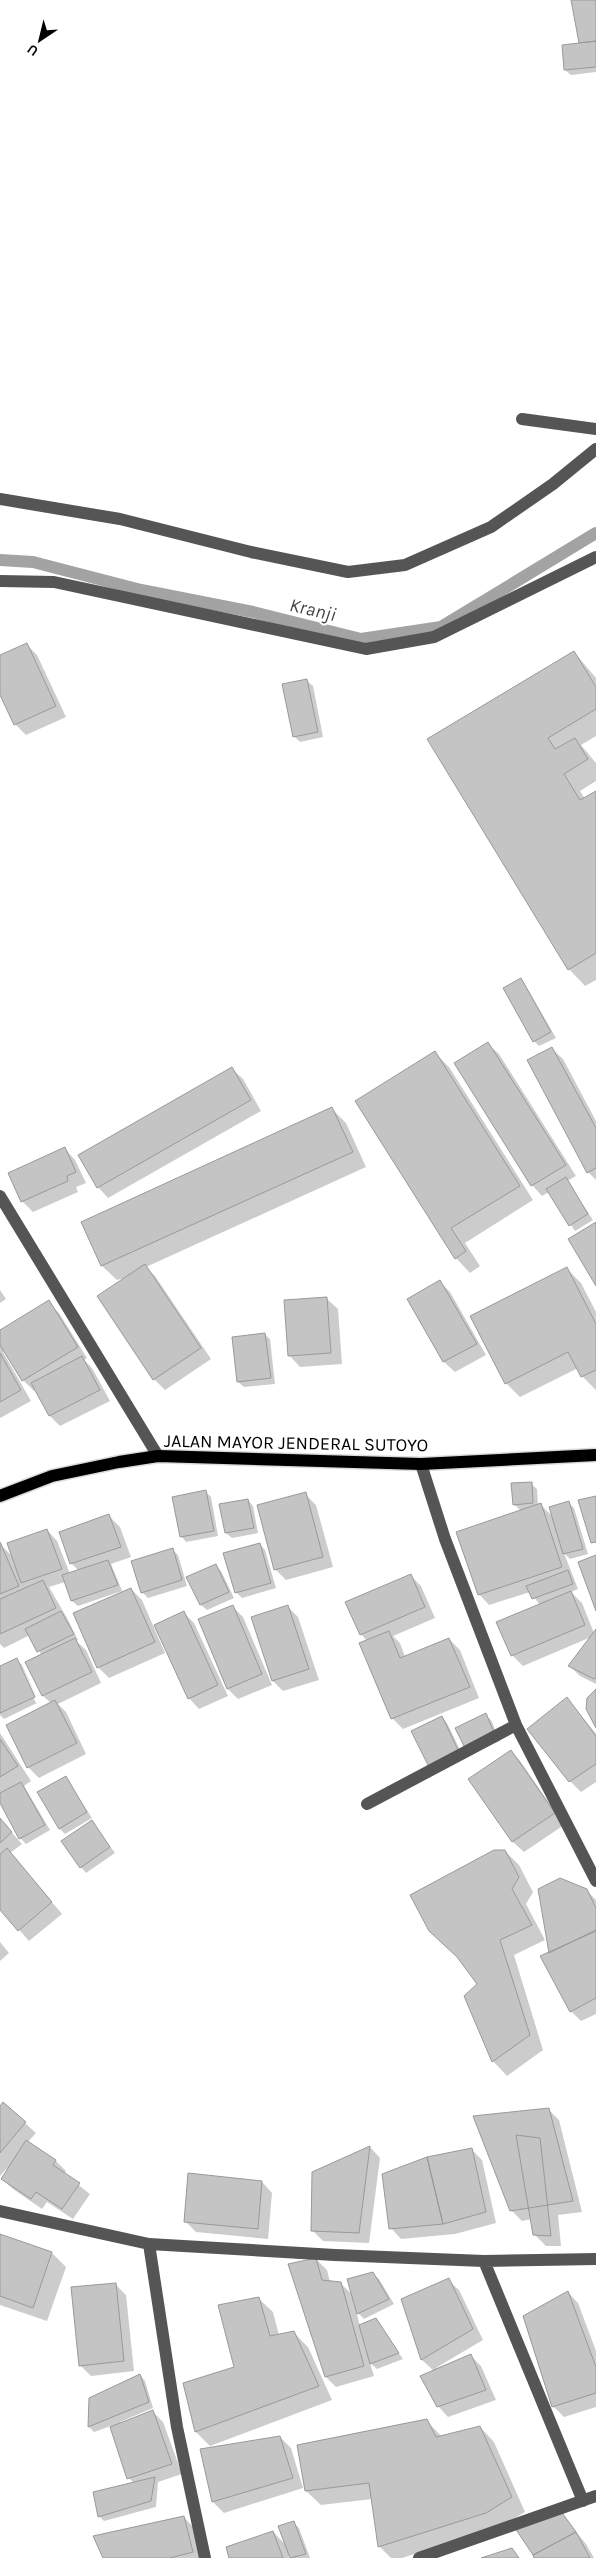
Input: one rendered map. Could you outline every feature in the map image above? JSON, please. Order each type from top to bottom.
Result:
[{"type":"main road","name":"JALAN MAYOR JENDERAL SUTOYO","points":[[0,1496],[52,1476],[158,1456],[421,1464],[596,1456]]},
{"type":"street","points":[[522,419],[596,429]]},
{"type":"street","points":[[0,499],[120,519],[251,552],[348,572],[405,565],[491,527],[552,484],[596,449]]},
{"type":"street","points":[[0,581],[54,582],[366,649],[434,637],[596,557]]},
{"type":"street","points":[[0,1196],[158,1456]]},
{"type":"street","points":[[421,1464],[445,1539],[516,1726],[596,1881]]},
{"type":"street","points":[[366,1804],[516,1726]]},
{"type":"street","points":[[0,2210],[149,2244],[335,2255],[484,2261],[596,2259]]},
{"type":"street","points":[[149,2244],[177,2427],[205,2558]]},
{"type":"street","points":[[484,2261],[583,2500]]},
{"type":"street","points":[[419,2558],[596,2496]]},
{"type":"building","points":[[571,0],[596,0],[596,41],[579,43]]},
{"type":"building","points":[[596,41],[596,67],[564,70],[562,45]]},
{"type":"building","points":[[27,643],[56,706],[14,725],[0,695],[0,655]]},
{"type":"building","points":[[574,651],[596,687],[596,709],[548,738],[555,749],[575,738],[588,759],[564,774],[580,800],[596,791],[596,953],[568,970],[427,739]]},
{"type":"building","points":[[307,679],[318,732],[293,737],[282,684]]},
{"type":"building","points":[[521,978],[551,1032],[533,1042],[503,988]]},
{"type":"building","points":[[488,1042],[566,1165],[531,1186],[454,1063]]},
{"type":"building","points":[[552,1047],[596,1128],[596,1168],[587,1173],[527,1060]]},
{"type":"building","points":[[435,1051],[520,1186],[451,1228],[466,1251],[455,1259],[355,1101]]},
{"type":"building","points":[[232,1067],[251,1100],[97,1188],[78,1155]]},
{"type":"building","points":[[332,1107],[353,1152],[101,1266],[81,1222]]},
{"type":"building","points":[[65,1147],[76,1172],[67,1176],[68,1181],[21,1202],[8,1173]]},
{"type":"building","points":[[566,1177],[588,1214],[569,1226],[546,1189]]},
{"type":"building","points":[[596,1222],[596,1286],[568,1239]]},
{"type":"building","points":[[145,1264],[201,1348],[153,1380],[97,1296]]},
{"type":"building","points":[[567,1267],[596,1324],[596,1370],[581,1377],[568,1352],[505,1384],[470,1316]]},
{"type":"building","points":[[440,1280],[477,1344],[443,1362],[407,1299]]},
{"type":"building","points":[[327,1297],[331,1353],[288,1356],[284,1300]]},
{"type":"building","points":[[49,1300],[78,1347],[22,1381],[0,1345],[0,1330]]},
{"type":"building","points":[[265,1333],[271,1378],[237,1382],[232,1337]]},
{"type":"building","points":[[0,1353],[21,1390],[0,1402]]},
{"type":"building","points":[[82,1356],[100,1390],[49,1416],[31,1383]]},
{"type":"building","points":[[532,1482],[533,1503],[513,1505],[511,1483]]},
{"type":"building","points":[[206,1490],[214,1531],[180,1537],[172,1497]]},
{"type":"building","points":[[306,1492],[323,1557],[274,1570],[257,1505]]},
{"type":"building","points":[[596,1496],[596,1542],[591,1543],[578,1500]]},
{"type":"building","points":[[248,1499],[254,1528],[225,1533],[219,1504]]},
{"type":"building","points":[[569,1501],[583,1549],[563,1554],[549,1507]]},
{"type":"building","points":[[541,1503],[562,1567],[478,1595],[456,1532]]},
{"type":"building","points":[[109,1514],[121,1547],[70,1564],[59,1532]]},
{"type":"building","points":[[47,1529],[62,1569],[21,1583],[7,1543]]},
{"type":"building","points":[[0,1542],[19,1586],[0,1594]]},
{"type":"building","points":[[260,1543],[271,1583],[235,1593],[223,1553]]},
{"type":"building","points":[[173,1548],[182,1580],[141,1593],[131,1561]]},
{"type":"building","points":[[596,1555],[596,1611],[578,1562]]},
{"type":"building","points":[[108,1560],[118,1585],[71,1601],[62,1575]]},
{"type":"building","points":[[216,1564],[229,1592],[200,1605],[186,1577]]},
{"type":"building","points":[[568,1570],[573,1584],[532,1599],[526,1586]]},
{"type":"building","points":[[411,1574],[425,1607],[360,1635],[345,1602]]},
{"type":"building","points":[[43,1580],[56,1608],[0,1634],[0,1599]]},
{"type":"building","points":[[131,1588],[155,1642],[97,1668],[73,1613]]},
{"type":"building","points":[[571,1591],[585,1625],[511,1656],[496,1622]]},
{"type":"building","points":[[233,1605],[262,1674],[227,1689],[198,1619]]},
{"type":"building","points":[[288,1605],[309,1669],[272,1681],[251,1617]]},
{"type":"building","points":[[61,1611],[74,1634],[37,1652],[25,1629]]},
{"type":"building","points":[[184,1611],[218,1685],[188,1699],[154,1625]]},
{"type":"building","points":[[596,1629],[596,1678],[594,1679],[568,1666]]},
{"type":"building","points":[[389,1631],[400,1658],[449,1638],[470,1687],[391,1719],[359,1643]]},
{"type":"building","points":[[75,1638],[92,1672],[42,1696],[25,1662]]},
{"type":"building","points":[[17,1658],[35,1697],[0,1713],[0,1666]]},
{"type":"building","points":[[596,1689],[596,1728],[586,1709],[587,1698]]},
{"type":"building","points":[[567,1697],[596,1736],[596,1764],[569,1782],[527,1729]]},
{"type":"building","points":[[55,1700],[77,1743],[27,1768],[6,1725]]},
{"type":"building","points":[[486,1713],[495,1735],[465,1748],[455,1728]]},
{"type":"building","points":[[442,1716],[459,1752],[429,1767],[411,1731]]},
{"type":"building","points":[[0,1739],[18,1766],[0,1777]]},
{"type":"building","points":[[511,1750],[555,1813],[512,1842],[468,1779]]},
{"type":"building","points":[[66,1776],[87,1812],[59,1829],[37,1792]]},
{"type":"building","points":[[21,1782],[45,1825],[19,1839],[0,1803],[0,1793]]},
{"type":"building","points":[[0,1818],[12,1832],[0,1843]]},
{"type":"building","points":[[92,1820],[110,1847],[80,1868],[61,1841]]},
{"type":"building","points":[[7,1848],[52,1902],[18,1931],[0,1910],[0,1854]]},
{"type":"building","points":[[494,1850],[505,1850],[519,1877],[512,1889],[532,1925],[500,1940],[530,2035],[492,2062],[464,1996],[477,1984],[457,1957],[429,1931],[410,1895]]},
{"type":"building","points":[[560,1878],[587,1889],[596,1908],[596,1930],[549,1953],[538,1889]]},
{"type":"building","points":[[596,1931],[596,1998],[570,2012],[540,1956]]},
{"type":"building","points":[[3,2102],[26,2122],[0,2153],[0,2106]]},
{"type":"building","points":[[549,2108],[573,2201],[510,2211],[473,2116]]},
{"type":"building","points":[[516,2135],[540,2138],[551,2236],[533,2235]]},
{"type":"building","points":[[26,2140],[56,2160],[53,2165],[80,2183],[62,2209],[36,2192],[31,2199],[1,2179]]},
{"type":"building","points":[[370,2146],[359,2233],[311,2231],[312,2172]]},
{"type":"building","points":[[472,2148],[486,2212],[443,2224],[427,2157]]},
{"type":"building","points":[[427,2157],[443,2224],[389,2229],[382,2174]]},
{"type":"building","points":[[188,2173],[262,2181],[258,2229],[184,2222]]},
{"type":"building","points":[[0,2234],[52,2252],[33,2308],[0,2296]]},
{"type":"building","points":[[316,2258],[322,2280],[341,2282],[364,2366],[325,2377],[288,2264]]},
{"type":"building","points":[[373,2272],[389,2299],[357,2314],[347,2279]]},
{"type":"building","points":[[449,2278],[473,2329],[421,2360],[401,2299]]},
{"type":"building","points":[[116,2283],[124,2361],[79,2366],[71,2287]]},
{"type":"building","points":[[568,2291],[596,2367],[596,2393],[552,2407],[523,2316]]},
{"type":"building","points":[[259,2297],[270,2336],[294,2331],[319,2386],[195,2432],[183,2383],[234,2367],[218,2305]]},
{"type":"building","points":[[376,2318],[399,2353],[370,2364],[359,2325]]},
{"type":"building","points":[[471,2354],[486,2390],[437,2407],[420,2376]]},
{"type":"building","points":[[140,2374],[149,2402],[88,2427],[89,2398]]},
{"type":"building","points":[[153,2410],[172,2464],[127,2479],[110,2427]]},
{"type":"building","points":[[427,2419],[436,2437],[480,2426],[512,2497],[486,2513],[378,2547],[369,2483],[305,2491],[297,2445]]},
{"type":"building","points":[[280,2436],[293,2478],[212,2502],[200,2449]]},
{"type":"building","points":[[155,2477],[151,2501],[98,2517],[93,2492]]},
{"type":"building","points":[[560,2510],[576,2532],[533,2555],[515,2528]]},
{"type":"building","points":[[184,2516],[193,2552],[170,2558],[103,2558],[93,2536]]},
{"type":"building","points":[[294,2521],[306,2554],[290,2558],[278,2526]]},
{"type":"building","points":[[273,2531],[283,2558],[229,2558],[226,2547]]},
{"type":"building","points":[[576,2532],[590,2558],[534,2558],[533,2555]]},
{"type":"building","points":[[512,2548],[519,2558],[481,2558]]},
{"type":"waterway","name":"Kranji","points":[[0,560],[33,562],[141,590],[253,612],[361,639],[441,627],[596,533]]}]
